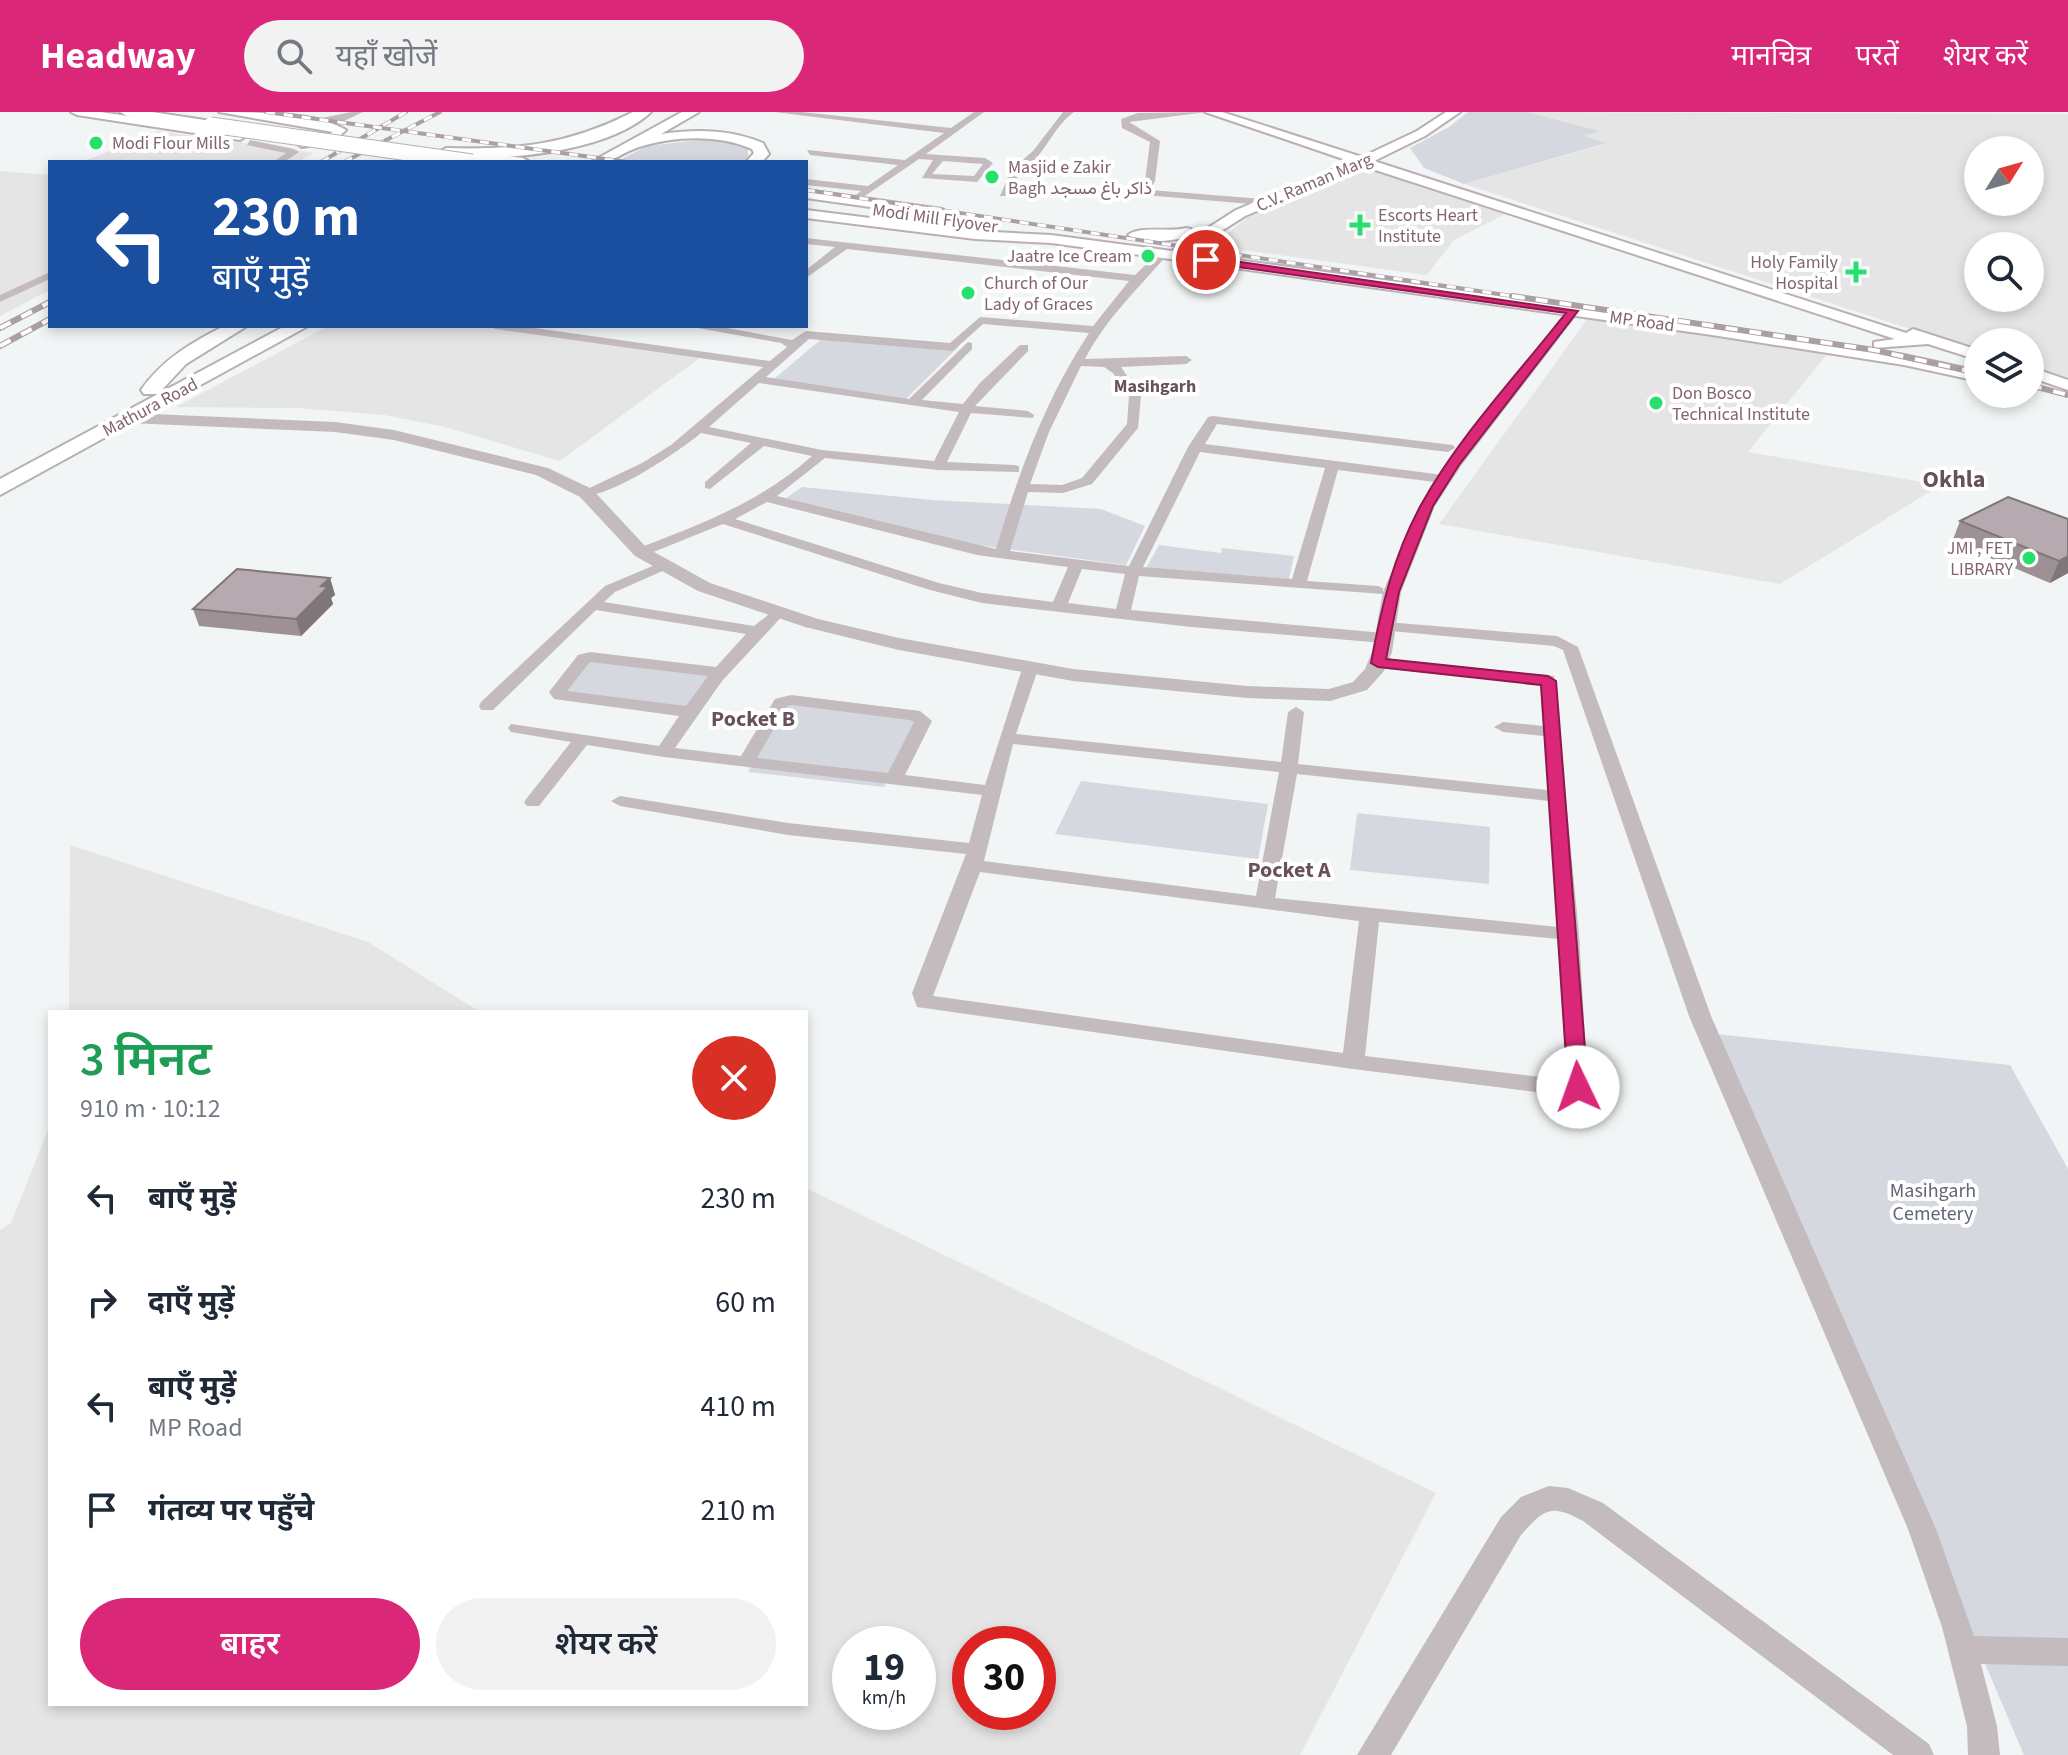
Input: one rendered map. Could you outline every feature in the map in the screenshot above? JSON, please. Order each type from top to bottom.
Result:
[{"type":"highway","points":[[421,155],[451,157],[560,148],[596,137],[644,112]]},
{"type":"highway","points":[[603,160],[682,114]]},
{"type":"highway","points":[[682,114],[698,128],[753,135],[775,154]]},
{"type":"highway","points":[[582,160],[682,114]]},
{"type":"highway","points":[[633,144],[701,135],[742,139],[762,150],[756,160]]},
{"type":"highway","points":[[151,390],[162,372],[174,362],[234,328]]},
{"type":"highway","name":"Mathura Road","points":[[0,470],[263,328]]},
{"type":"highway","name":"Mathura Road","points":[[0,488],[295,328]]},
{"type":"main road","points":[[77,112],[291,143],[326,140],[340,134],[335,128],[317,121],[225,112]]},
{"type":"main road","points":[[127,112],[457,160]]},
{"type":"main road","points":[[178,112],[451,157],[494,160]]},
{"type":"main road","points":[[1211,112],[1369,150],[1405,162],[1415,171]]},
{"type":"main road","points":[[1228,112],[1326,142],[1369,150],[1848,318],[1923,340]]},
{"type":"main road","name":"C.V. Raman Marg","points":[[1175,247],[1244,200],[1369,150],[1431,112]]},
{"type":"main road","name":"C.V. Raman Marg","points":[[1175,247],[1203,236],[1263,202],[1369,150],[1454,112]]},
{"type":"main road","points":[[1369,150],[1415,171],[1964,353]]},
{"type":"main road","points":[[808,194],[957,215]]},
{"type":"main road","name":"Modi Mill Flyover","points":[[808,204],[1058,237]]},
{"type":"main road","points":[[808,214],[975,235],[1151,237],[1175,247]]},
{"type":"main road","points":[[999,227],[1037,226],[1058,237],[1175,247]]},
{"type":"main road","points":[[1203,236],[1222,252],[1257,256]]},
{"type":"main road","name":"MP Road","points":[[1175,247],[1416,276],[1721,320],[1822,338],[1893,345],[1923,340]]},
{"type":"main road","name":"MP Road","points":[[1175,247],[1904,360],[1964,373]]},
{"type":"main road","points":[[1822,338],[1866,337],[1871,334],[1870,330],[1848,318]]},
{"type":"main road","points":[[1893,345],[1904,360]]},
{"type":"main road","points":[[2044,380],[2068,388]]},
{"type":"main road","points":[[2044,392],[2068,398]]},
{"type":"street","points":[[317,121],[337,112]]},
{"type":"street","points":[[317,121],[342,119],[359,112]]},
{"type":"street","points":[[778,112],[833,115],[951,131]]},
{"type":"street","points":[[898,126],[918,112]]},
{"type":"street","points":[[853,201],[980,112]]},
{"type":"street","points":[[994,112],[936,158],[925,176],[977,179],[995,170],[1012,167],[1058,112]]},
{"type":"street","points":[[1070,112],[1063,115],[1036,153],[1014,172],[1003,194],[1144,192],[1263,202]]},
{"type":"street","points":[[1144,192],[1150,181],[1155,141],[1125,126],[1124,121],[1138,116],[1203,112]]},
{"type":"street","points":[[250,143],[294,152],[281,160]]},
{"type":"street","points":[[810,152],[907,163]]},
{"type":"street","points":[[917,156],[988,162],[995,170]]},
{"type":"street","points":[[808,182],[870,189]]},
{"type":"street","points":[[808,241],[1134,278]]},
{"type":"street","points":[[808,273],[844,246]]},
{"type":"street","points":[[1002,554],[1020,488],[1095,330],[1134,278],[1175,247]]},
{"type":"street","points":[[0,299],[48,276]]},
{"type":"street","points":[[129,418],[271,422],[394,435],[542,471],[586,493],[641,552],[704,587],[778,612],[899,644],[1030,669],[1231,691],[1316,696],[1340,694],[1360,686],[1378,663],[1392,592],[1427,506],[1443,479],[1573,311]]},
{"type":"street","points":[[586,493],[647,466],[701,429],[806,335],[953,347],[980,320],[1095,330]]},
{"type":"street","points":[[509,328],[773,365]]},
{"type":"street","points":[[735,329],[794,345]]},
{"type":"street","points":[[912,403],[968,346]]},
{"type":"street","points":[[938,466],[967,408],[984,386],[1024,348]]},
{"type":"street","points":[[1078,362],[1107,364],[1186,360]]},
{"type":"street","points":[[1020,488],[1063,489],[1087,481],[1133,425],[1136,409],[1133,390],[1118,370],[1107,364]]},
{"type":"street","points":[[756,379],[912,403],[1028,415]]},
{"type":"street","points":[[1121,615],[1133,571],[1152,540],[1195,447],[1213,420],[1448,448]]},
{"type":"street","points":[[701,429],[822,454],[938,466],[1014,469]]},
{"type":"street","points":[[1270,458],[1285,429]]},
{"type":"street","points":[[710,485],[761,442]]},
{"type":"street","points":[[1195,447],[1443,479]]},
{"type":"street","points":[[641,552],[724,520],[767,498],[804,472],[822,454]]},
{"type":"street","points":[[1298,584],[1332,467]]},
{"type":"street","points":[[767,498],[977,551],[1133,571],[1378,591]]},
{"type":"street","points":[[724,520],[935,587],[982,598],[1121,615],[1557,641],[1570,647],[1700,1016],[1922,1529],[1963,1650],[1986,1744],[1984,1755]]},
{"type":"street","points":[[1058,608],[1077,564]]},
{"type":"street","points":[[487,706],[610,589],[662,566]]},
{"type":"street","points":[[592,605],[757,631]]},
{"type":"street","points":[[664,752],[721,673],[778,612]]},
{"type":"street","points":[[690,712],[560,695],[557,692],[584,658],[590,657],[721,673]]},
{"type":"street","points":[[1030,669],[1006,738],[975,858],[922,993],[921,998],[926,1003],[1353,1062],[1577,1089],[1569,934],[1548,680],[1378,663]]},
{"type":"street","points":[[746,762],[781,703],[791,700],[914,715],[923,721],[894,780]]},
{"type":"street","points":[[1264,903],[1296,712]]},
{"type":"street","points":[[1503,727],[1552,732]]},
{"type":"street","points":[[517,728],[664,752],[992,791]]},
{"type":"street","points":[[533,802],[583,738]]},
{"type":"street","points":[[1006,738],[1556,796]]},
{"type":"street","points":[[620,801],[1264,903],[1569,934]]},
{"type":"street","points":[[1353,1062],[1370,915]]},
{"type":"street","points":[[1373,1755],[1511,1526],[1535,1501],[1548,1496],[1561,1496],[1593,1512],[1918,1755]]},
{"type":"street","points":[[1963,1650],[2068,1652]]},
{"type":"shaded area","name":"Holy Family Hospital","points":[[1527,112],[2068,114],[2068,381],[2044,373],[2044,328],[1964,328],[1964,346],[1464,184],[1606,144],[1583,136],[1597,131]]},
{"type":"shaded area","points":[[158,131],[314,153],[301,160],[87,160]]},
{"type":"shaded area","name":"Escorts Heart Institute","points":[[1364,164],[1509,212],[1454,240],[1427,275],[1242,250],[1222,238],[1261,206]]},
{"type":"shaded area","points":[[0,171],[48,175],[48,291],[0,316]]},
{"type":"shaded area","name":"Don Bosco Technical Institute","points":[[1588,318],[1827,354],[1748,452],[1941,485],[1780,584],[1439,524]]},
{"type":"shaded area","points":[[324,328],[495,328],[701,357],[560,461],[445,427],[384,415],[298,408],[176,407]]},
{"type":"shaded area","points":[[70,845],[368,942],[477,1010],[69,1010]]},
{"type":"shaded area","points":[[48,1130],[48,1706],[808,1706],[808,1189],[1436,1493],[1300,1755],[0,1755],[0,1230],[11,1223]]},
{"type":"green space","points":[[1468,112],[1527,112],[1599,131],[1584,136],[1607,143],[1464,184],[1424,168],[1410,148],[1449,127]]},
{"type":"green space","points":[[726,140],[748,148],[748,159],[620,160],[647,146]]},
{"type":"green space","points":[[825,336],[959,346],[905,400],[774,379]]},
{"type":"green space","points":[[802,487],[932,500],[1101,509],[1145,526],[1126,565],[978,545],[786,498]]},
{"type":"green space","points":[[1159,545],[1221,553],[1222,548],[1294,556],[1289,579],[1146,568]]},
{"type":"green space","points":[[587,659],[725,675],[694,711],[563,693]]},
{"type":"green space","points":[[788,704],[918,719],[884,787],[748,772]]},
{"type":"green space","points":[[1081,781],[1268,804],[1258,859],[1055,834]]},
{"type":"green space","points":[[1357,813],[1490,827],[1489,884],[1350,870]]},
{"type":"green space","name":"Masihgarh Cemetery","points":[[1716,1034],[2010,1065],[2068,1169],[2068,1755],[2024,1755]]},
{"type":"building","points":[[2008,497],[2068,519],[2068,556],[2059,561],[1960,521]]},
{"type":"building","points":[[237,569],[330,578],[321,586],[328,587],[296,619],[193,609]]},
{"type":"railway","points":[[266,112],[379,128]]},
{"type":"railway","points":[[379,128],[406,112]]},
{"type":"railway","points":[[403,131],[440,112]]},
{"type":"railway","points":[[324,160],[379,128]]},
{"type":"railway","points":[[379,128],[403,131]]},
{"type":"railway","points":[[348,160],[403,131]]},
{"type":"railway","points":[[403,131],[613,160]]},
{"type":"railway","points":[[808,190],[1525,298]]},
{"type":"railway","points":[[1512,296],[1874,350],[1964,370]]},
{"type":"railway","points":[[0,328],[48,303]]},
{"type":"railway","points":[[0,346],[48,320]]},
{"type":"railway","points":[[2044,389],[2068,395]]},
{"type":"place","name":"Modi Flour Mills","points":[[96,143]]},
{"type":"place","name":"Masjid e Zakir Bagh ذاکر باغ مسجد","points":[[992,177]]},
{"type":"place","name":"Escorts Heart Institute","points":[[1360,225]]},
{"type":"place","name":"Jaatre Ice Cream","points":[[1148,256]]},
{"type":"place","name":"Holy Family Hospital","points":[[1856,272]]},
{"type":"place","name":"Church of Our Lady of Graces","points":[[968,293]]},
{"type":"place","name":"Don Bosco Technical Institute","points":[[1656,403]]},
{"type":"place","name":"JMI , FET LIBRARY","points":[[2029,558]]},
{"type":"district","name":"Masihgarh","points":[[1155,386]]},
{"type":"district","name":"Okhla","points":[[1954,479]]},
{"type":"district","name":"Pocket B","points":[[753,718]]},
{"type":"district","name":"Pocket A","points":[[1289,869]]},
{"type":"route","points":[[1206,260],[1573,311],[1454,464],[1427,506],[1392,592],[1378,663],[1548,681],[1578,1087]]}]
